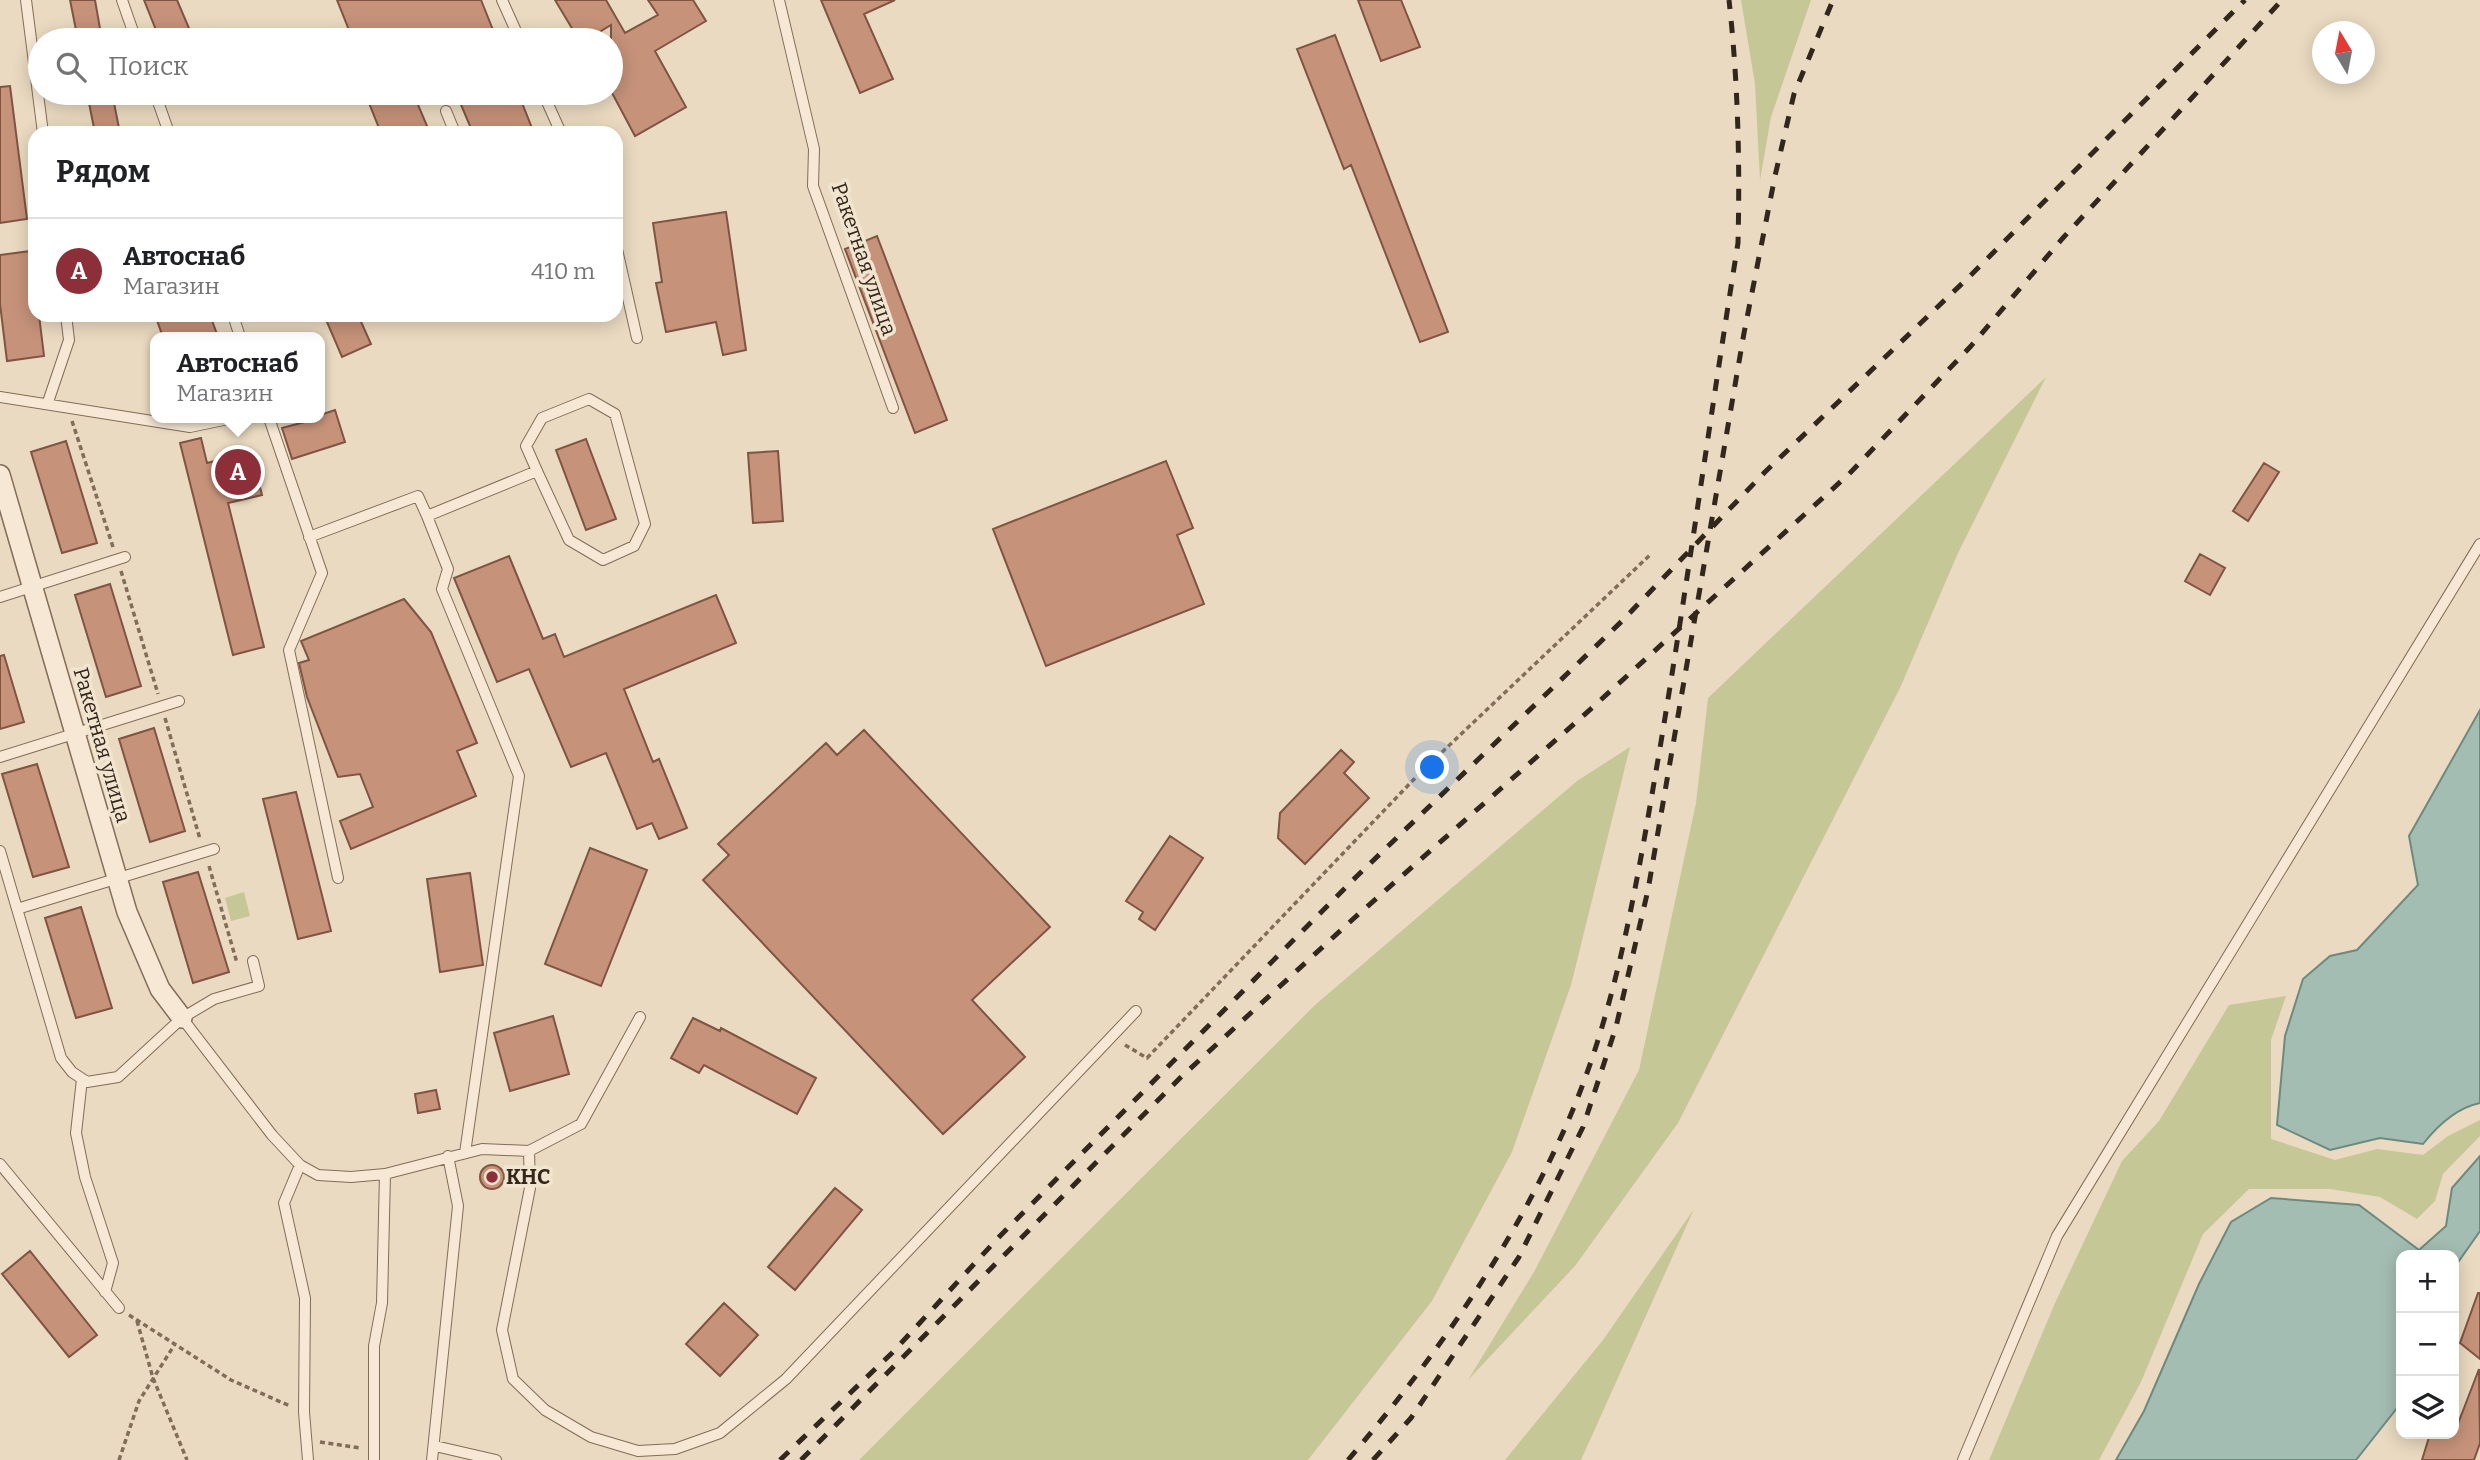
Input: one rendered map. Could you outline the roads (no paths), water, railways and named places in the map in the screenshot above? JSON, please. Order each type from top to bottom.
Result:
[{"type":"street","name":"Ракетная улица","points":[[0,475],[117,878],[145,961],[159,989],[182,1018]]},
{"type":"lane","points":[[26,0],[30,28]]},
{"type":"lane","points":[[122,0],[132,28]]},
{"type":"lane","points":[[502,0],[515,28]]},
{"type":"lane","name":"Ракетная улица","points":[[779,0],[814,149],[813,186],[893,408]]},
{"type":"lane","points":[[39,105],[42,126]]},
{"type":"lane","points":[[159,105],[167,126]]},
{"type":"lane","points":[[548,105],[558,126]]},
{"type":"lane","points":[[446,111],[452,126]]},
{"type":"lane","points":[[623,276],[637,338]]},
{"type":"lane","points":[[48,402],[69,340],[67,322]]},
{"type":"lane","points":[[0,397],[48,402],[150,420]]},
{"type":"lane","points":[[589,399],[615,414],[645,524],[634,546],[603,559],[569,540],[537,471],[526,446],[542,418],[589,399]]},
{"type":"lane","points":[[167,423],[190,427],[209,423]]},
{"type":"lane","points":[[271,423],[322,573],[289,650],[338,878]]},
{"type":"lane","points":[[427,516],[537,471]]},
{"type":"lane","points":[[309,537],[418,496],[448,569],[442,589],[519,776],[465,1153]]},
{"type":"lane","points":[[1963,1460],[2057,1236],[2480,544]]},
{"type":"lane","points":[[0,597],[121,558]]},
{"type":"lane","points":[[0,757],[180,701]]},
{"type":"lane","points":[[17,909],[209,850]]},
{"type":"lane","points":[[0,851],[61,1058],[87,1082],[118,1077],[182,1018],[214,999],[260,986],[253,961]]},
{"type":"lane","points":[[529,1151],[530,1188],[502,1331],[513,1379],[545,1410],[591,1437],[638,1451],[675,1449],[720,1433],[786,1379],[1136,1011]]},
{"type":"lane","points":[[182,1018],[255,1114],[300,1165],[318,1175],[351,1177],[385,1174],[482,1149],[529,1151],[582,1124],[640,1017]]},
{"type":"lane","points":[[82,1079],[76,1133],[85,1177],[113,1263],[105,1292]]},
{"type":"lane","points":[[432,1460],[458,1206],[448,1156]]},
{"type":"lane","points":[[0,1164],[119,1308]]},
{"type":"lane","points":[[300,1165],[284,1203],[305,1298],[304,1412],[308,1460]]},
{"type":"lane","points":[[374,1455],[374,1346],[382,1303],[385,1174]]},
{"type":"lane","points":[[435,1446],[496,1460]]},
{"type":"lane","points":[[671,1460],[675,1449]]},
{"type":"railway","points":[[1348,1460],[1409,1386],[1437,1347],[1516,1225],[1539,1183],[1580,1093],[1611,996],[1633,898],[1660,748],[1738,243],[1738,122],[1729,0]]},
{"type":"railway","points":[[1373,1460],[1411,1418],[1519,1257],[1583,1127],[1616,1027],[1648,890],[1744,333],[1775,176],[1794,94],[1833,0]]},
{"type":"railway","points":[[780,1460],[892,1353],[999,1237],[1356,877],[1622,621],[1765,472],[1972,274],[2245,0]]},
{"type":"railway","points":[[801,1460],[1180,1078],[1849,474],[1971,346],[2062,239],[2282,0]]},
{"type":"place","name":"Автоснаб","points":[[238,472]]},
{"type":"place","name":"КНС","points":[[492,1177]]}]
